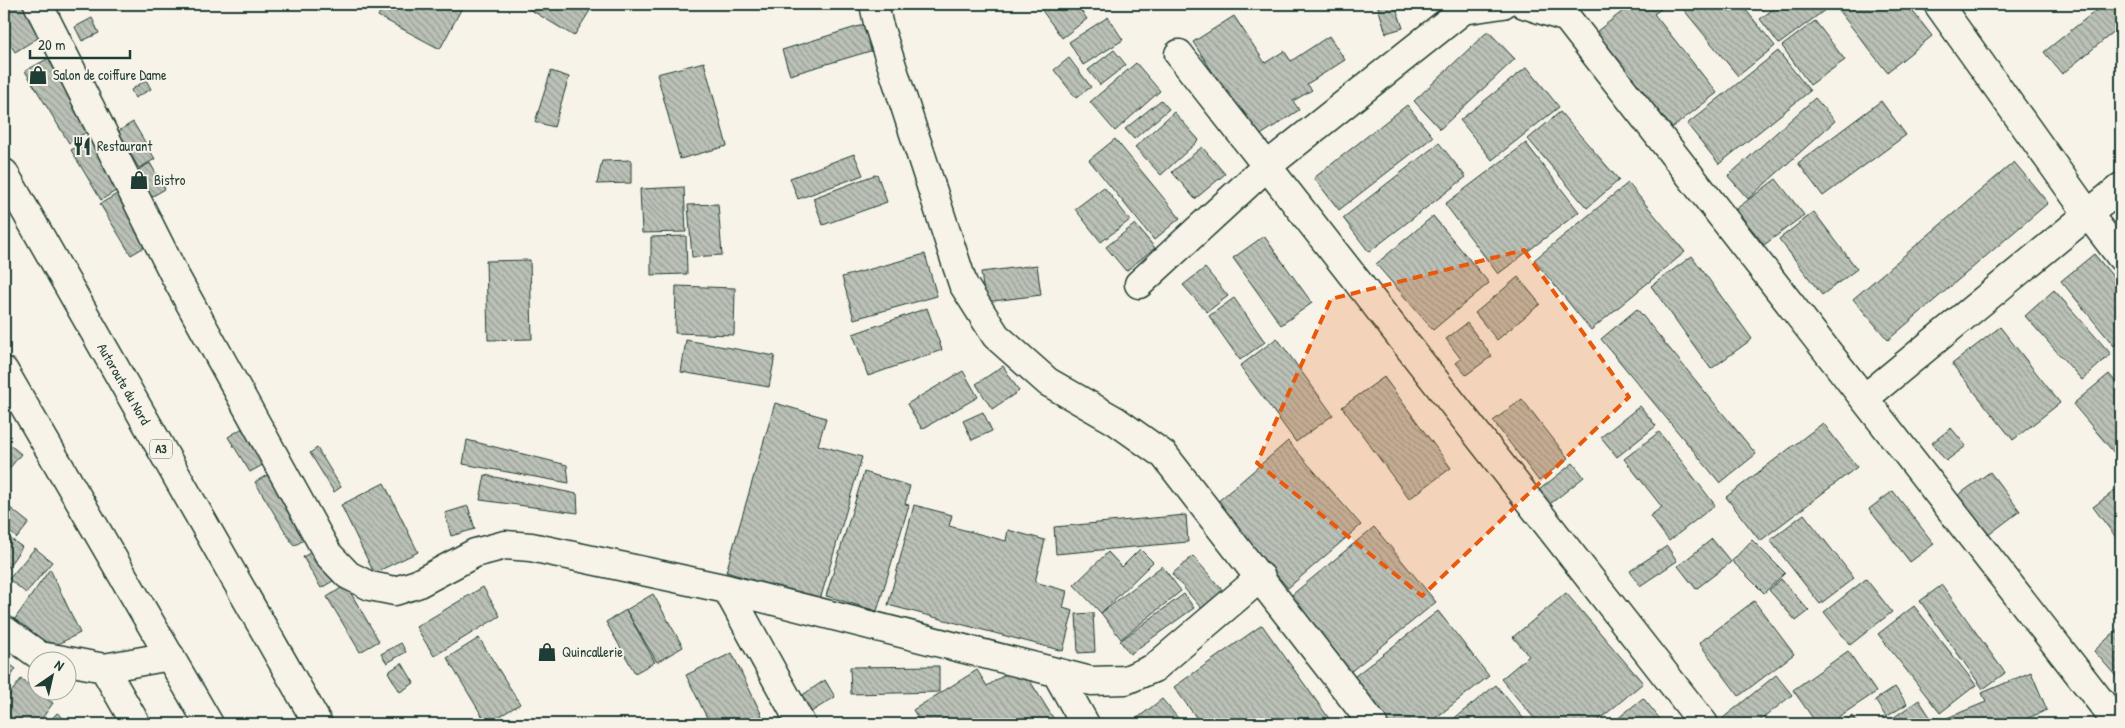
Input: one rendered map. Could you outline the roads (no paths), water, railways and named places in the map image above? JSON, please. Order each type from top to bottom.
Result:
[{"type":"main road","points":[[38,4],[175,276],[328,554],[348,575],[370,586],[395,591],[417,584],[475,553],[505,545],[531,547],[726,588],[1057,674],[1091,681],[1126,680],[1154,668],[1261,577]]},
{"type":"main road","points":[[874,4],[878,23],[963,284],[996,336],[1048,382],[1116,420],[1164,455],[1261,577],[1281,606],[1373,724]]},
{"type":"main road","points":[[1139,284],[1267,166],[1463,10],[1503,4]]},
{"type":"main road","points":[[1524,4],[1567,18],[1865,398],[2115,722]]},
{"type":"main road","points":[[1938,4],[2088,214],[2121,257]]},
{"type":"main road","points":[[1179,54],[1704,724]]},
{"type":"main road","name":"Autoroute du Nord","points":[[4,173],[318,724]]},
{"type":"main road","points":[[1865,398],[2121,188]]},
{"type":"main road","points":[[4,371],[209,724]]},
{"type":"main road","points":[[726,588],[800,724]]},
{"type":"main road","points":[[4,630],[32,650]]},
{"type":"main road","points":[[78,663],[104,668],[170,656]]},
{"type":"main road","points":[[104,668],[136,724]]},
{"type":"main road","points":[[1057,674],[1086,724]]},
{"type":"place","name":"Salon de coiffure Dame","points":[[38,75]]},
{"type":"place","name":"Restaurant","points":[[82,146]]},
{"type":"place","name":"Bistro","points":[[139,180]]},
{"type":"place","name":"Quincallerie","points":[[547,652]]}]
